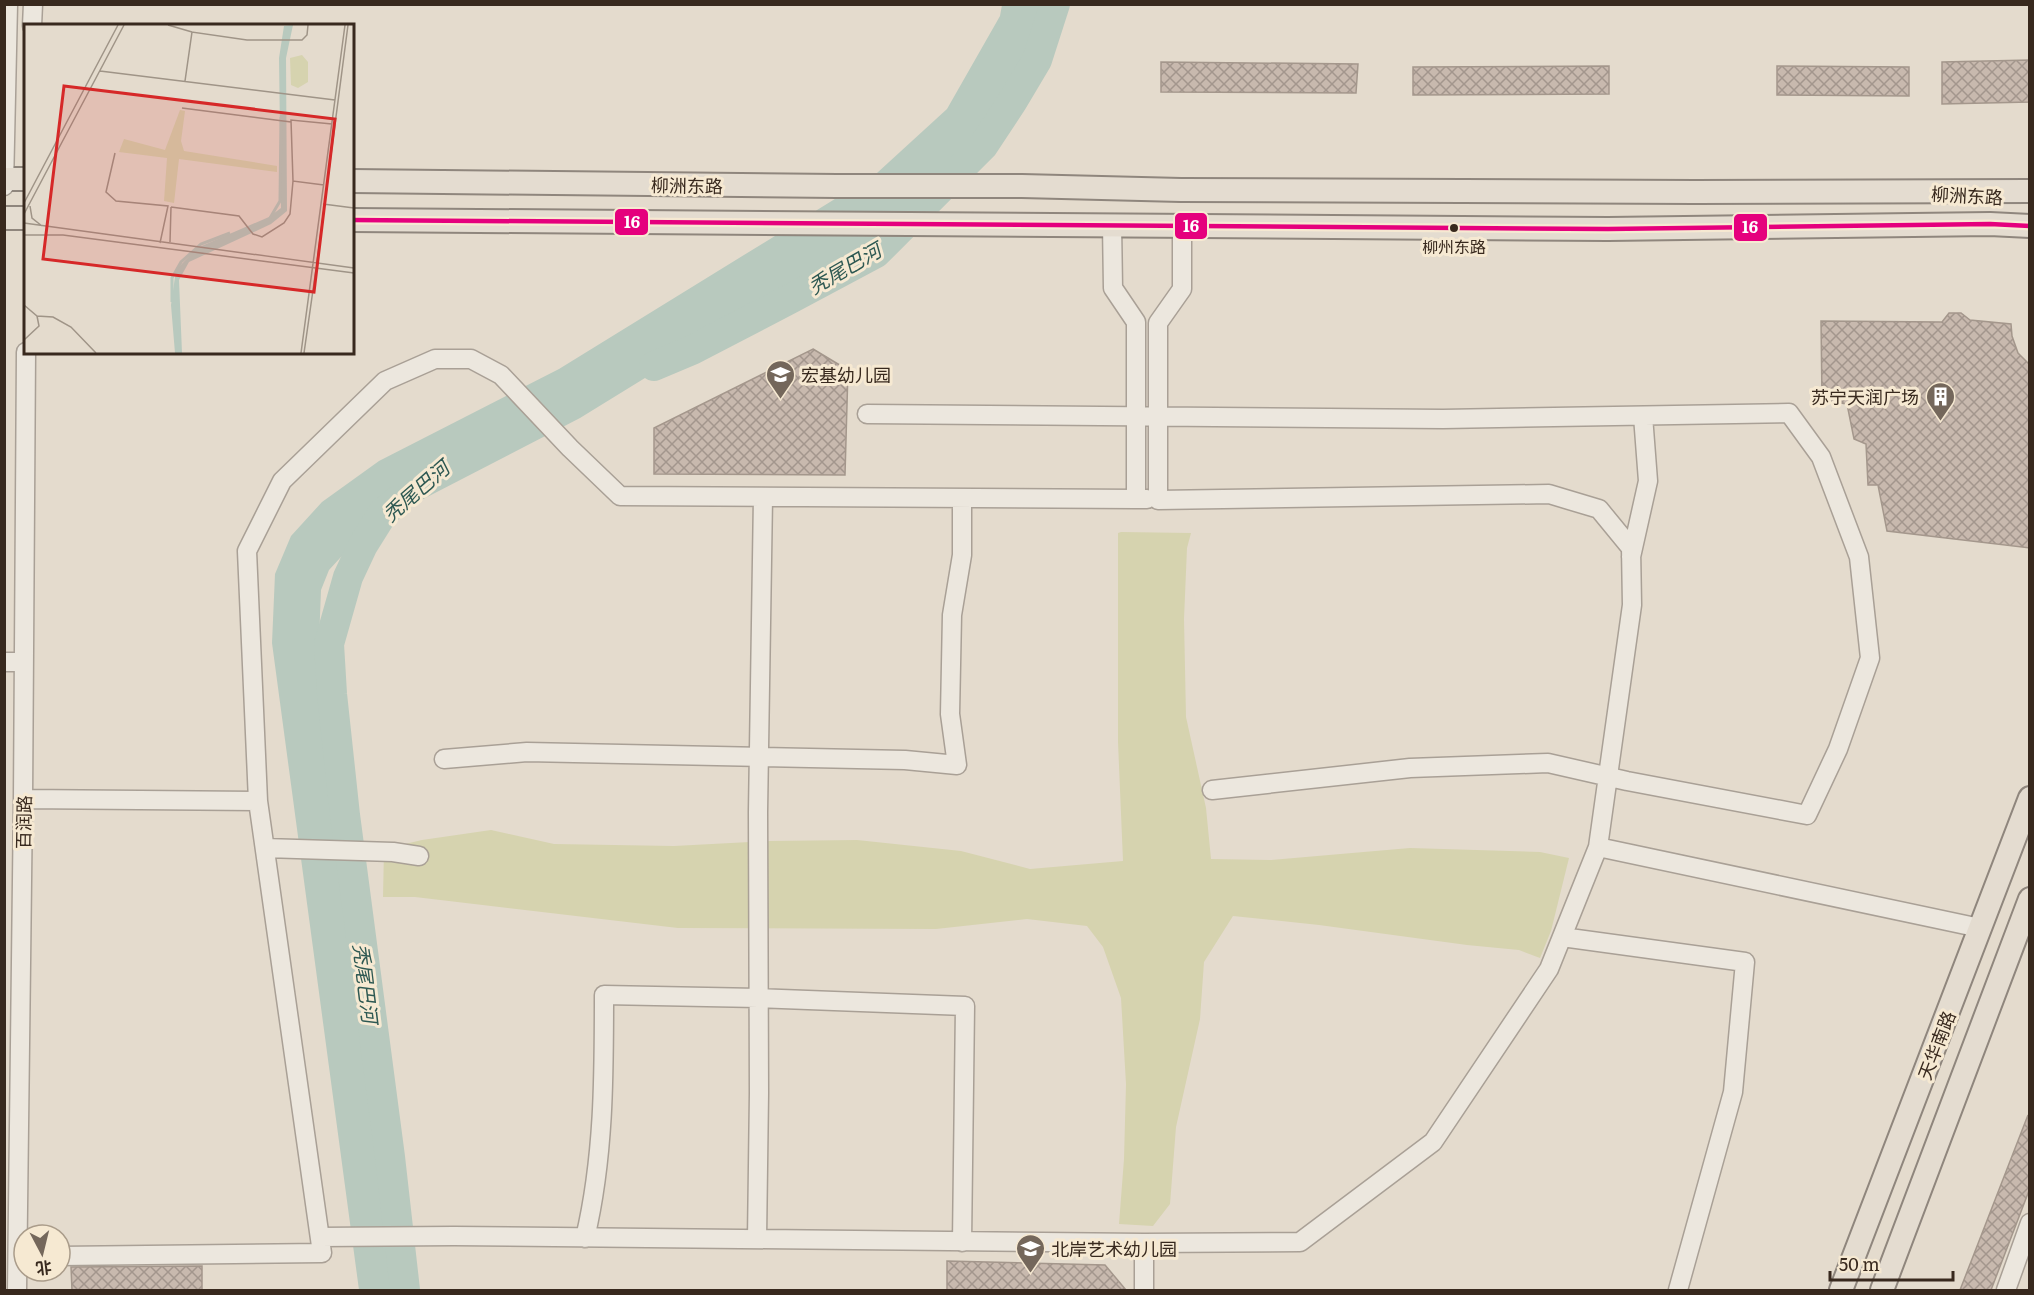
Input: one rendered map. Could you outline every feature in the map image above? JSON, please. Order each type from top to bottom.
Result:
[{"type":"main road","points":[[5,179],[24,179]]},
{"type":"main road","name":"柳洲东路","points":[[354,181],[1022,186],[1193,190],[1905,192],[2030,197]]},
{"type":"main road","points":[[1905,192],[2030,191]]},
{"type":"main road","points":[[4,218],[24,218]]},
{"type":"main road","name":"柳洲东路","points":[[354,220],[1182,224],[1608,229],[1990,224],[2030,226]]},
{"type":"main road","points":[[1990,224],[2030,232]]},
{"type":"main road","name":"天华南路","points":[[1841,1290],[2030,798]]},
{"type":"main road","name":"天华南路","points":[[1882,1290],[2030,898]]},
{"type":"street","points":[[4,186],[8,4]]},
{"type":"street","points":[[32,24],[33,4]]},
{"type":"street","points":[[1112,224],[1113,288],[1136,322],[1136,499]]},
{"type":"street","points":[[1158,500],[1158,323],[1182,289],[1182,224]]},
{"type":"street","name":"百润路","points":[[21,1223],[26,354]]},
{"type":"street","points":[[72,1256],[322,1253],[329,1237],[258,801],[247,551],[282,481],[385,381],[435,359],[471,359],[501,375],[570,448],[620,496],[1158,500],[1549,494],[1599,509],[1631,548],[1632,605],[1598,847],[1549,969],[1432,1142],[1300,1242],[1144,1244],[454,1236],[329,1237]]},
{"type":"street","points":[[867,414],[1443,419],[1790,413],[1821,457],[1859,557],[1870,658],[1838,749],[1807,814],[1548,763],[1410,768],[1212,790]]},
{"type":"street","points":[[1631,559],[1648,481],[1643,416]]},
{"type":"street","points":[[757,1239],[762,497]]},
{"type":"street","points":[[444,759],[527,752],[905,760],[957,765],[951,714],[952,615],[962,555],[962,498]]},
{"type":"street","points":[[4,662],[23,662]]},
{"type":"street","points":[[23,799],[258,801]]},
{"type":"street","points":[[1598,847],[1980,928]]},
{"type":"street","points":[[265,848],[393,852],[419,856]]},
{"type":"street","points":[[1562,937],[1745,962],[1733,1092],[1678,1290]]},
{"type":"street","points":[[585,1238],[592,1207],[600,1143],[604,1087],[604,995],[965,1006],[962,1242]]},
{"type":"street","points":[[2006,1290],[2022,1266],[2030,1223]]},
{"type":"street","points":[[1144,1244],[1144,1290]]},
{"type":"shaded area","points":[[1118,533],[1191,533],[1187,548],[1184,619],[1186,717],[1206,808],[1211,859],[1271,860],[1410,848],[1540,852],[1569,858],[1551,931],[1540,958],[1519,950],[1233,916],[1204,962],[1200,1019],[1176,1127],[1170,1204],[1153,1226],[1119,1224],[1126,1084],[1121,998],[1103,947],[1087,926],[1027,919],[936,929],[678,928],[415,897],[383,897],[384,849],[422,840],[491,830],[554,844],[674,846],[770,841],[857,840],[961,851],[1030,869],[1123,861],[1118,742]]},
{"type":"water","points":[[1002,5],[1051,5],[1044,39],[982,147],[903,219],[580,418],[402,510],[352,545],[329,570],[321,590],[319,642],[406,1290],[359,1290],[272,643],[275,574],[291,536],[322,502],[379,461],[559,369],[877,173],[947,109],[1000,16]]},
{"type":"building","points":[[2030,60],[2030,102],[1942,104],[1942,62]]},
{"type":"building","points":[[1161,62],[1358,64],[1356,93],[1161,92]]},
{"type":"building","points":[[1609,66],[1609,94],[1413,95],[1413,67]]},
{"type":"building","points":[[1777,66],[1909,67],[1909,96],[1777,95]]},
{"type":"building","name":"苏宁天润广场","points":[[1949,313],[1961,313],[1970,320],[2011,324],[2012,336],[2018,353],[2030,365],[2030,548],[1887,531],[1878,485],[1868,485],[1866,444],[1854,439],[1847,404],[1822,400],[1821,321],[1942,322]]},
{"type":"building","name":"宏基幼儿园","points":[[813,349],[848,370],[845,475],[654,474],[654,428]]},
{"type":"building","points":[[2028,1115],[2030,1188],[1991,1290],[1960,1290]]},
{"type":"building","name":"北岸艺术幼儿园","points":[[947,1261],[1105,1265],[1126,1290],[947,1290]]},
{"type":"building","points":[[202,1266],[202,1290],[72,1290],[72,1267]]},
{"type":"waterway","name":"秃尾巴河","points":[[654,366],[692,350],[876,253],[983,146],[1037,60],[1055,4]]},
{"type":"waterway","name":"秃尾巴河","points":[[397,501],[383,513],[363,545],[348,577],[329,644],[345,815],[405,1290]]},
{"type":"transit line","name":"16","points":[[354,220],[1608,229],[1990,224],[2030,226]]},
{"type":"place","name":"柳州东路","points":[[1454,228]]},
{"type":"place","name":"宏基幼儿园","points":[[780,400]]},
{"type":"place","name":"苏宁天润广场","points":[[1940,422]]},
{"type":"place","name":"北岸艺术幼儿园","points":[[1030,1274]]}]
